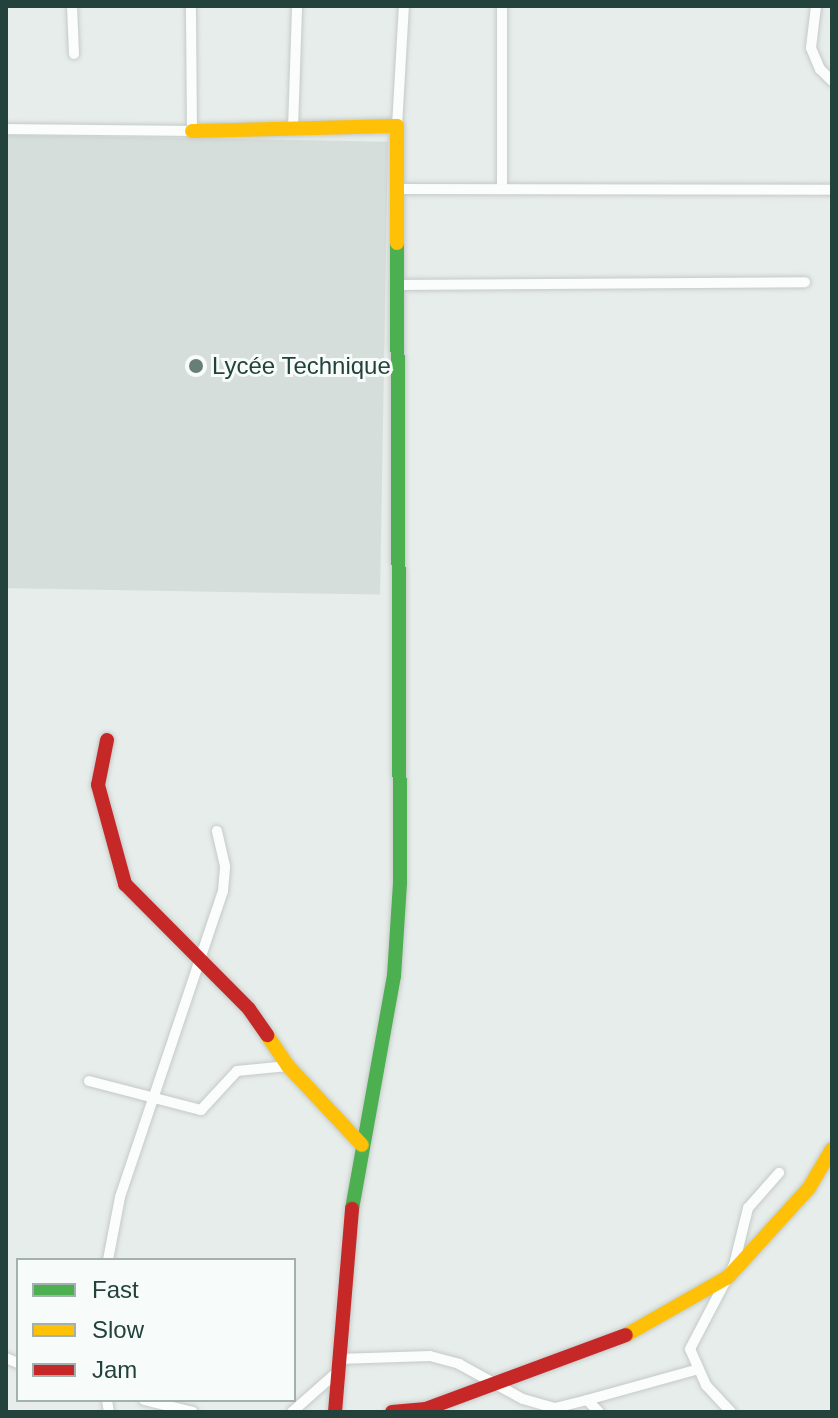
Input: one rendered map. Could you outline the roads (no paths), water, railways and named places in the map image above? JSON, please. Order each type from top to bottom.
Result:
[{"type":"street","points":[[72,6],[74,54]]},
{"type":"street","points":[[191,6],[192,131]]},
{"type":"street","points":[[293,129],[297,6]]},
{"type":"street","points":[[335,1412],[347,1240],[394,976],[400,882],[397,126],[404,6]]},
{"type":"street","points":[[502,6],[502,185]]},
{"type":"street","points":[[816,6],[811,48],[820,69],[832,81]]},
{"type":"street","points":[[6,129],[192,131],[397,126]]},
{"type":"street","points":[[398,189],[502,185],[832,190]]},
{"type":"street","points":[[400,285],[805,282]]},
{"type":"street","points":[[107,740],[98,785],[125,884],[199,964],[249,1009],[288,1066],[362,1145]]},
{"type":"street","points":[[108,1258],[120,1197],[223,891],[225,866],[217,831]]},
{"type":"street","points":[[89,1081],[201,1110],[237,1071],[288,1066]]},
{"type":"street","points":[[392,1412],[426,1409],[620,1338],[728,1277],[809,1188],[832,1149]]},
{"type":"street","points":[[731,1412],[699,1369],[690,1349],[728,1277],[748,1208],[779,1173]]},
{"type":"street","points":[[292,1412],[338,1366],[430,1356],[499,1384],[523,1399],[555,1408],[699,1369]]},
{"type":"street","points":[[587,1400],[599,1412]]},
{"type":"street","points":[[152,1402],[193,1412]]},
{"type":"place","name":"Lycée Technique","points":[[196,366]]}]
